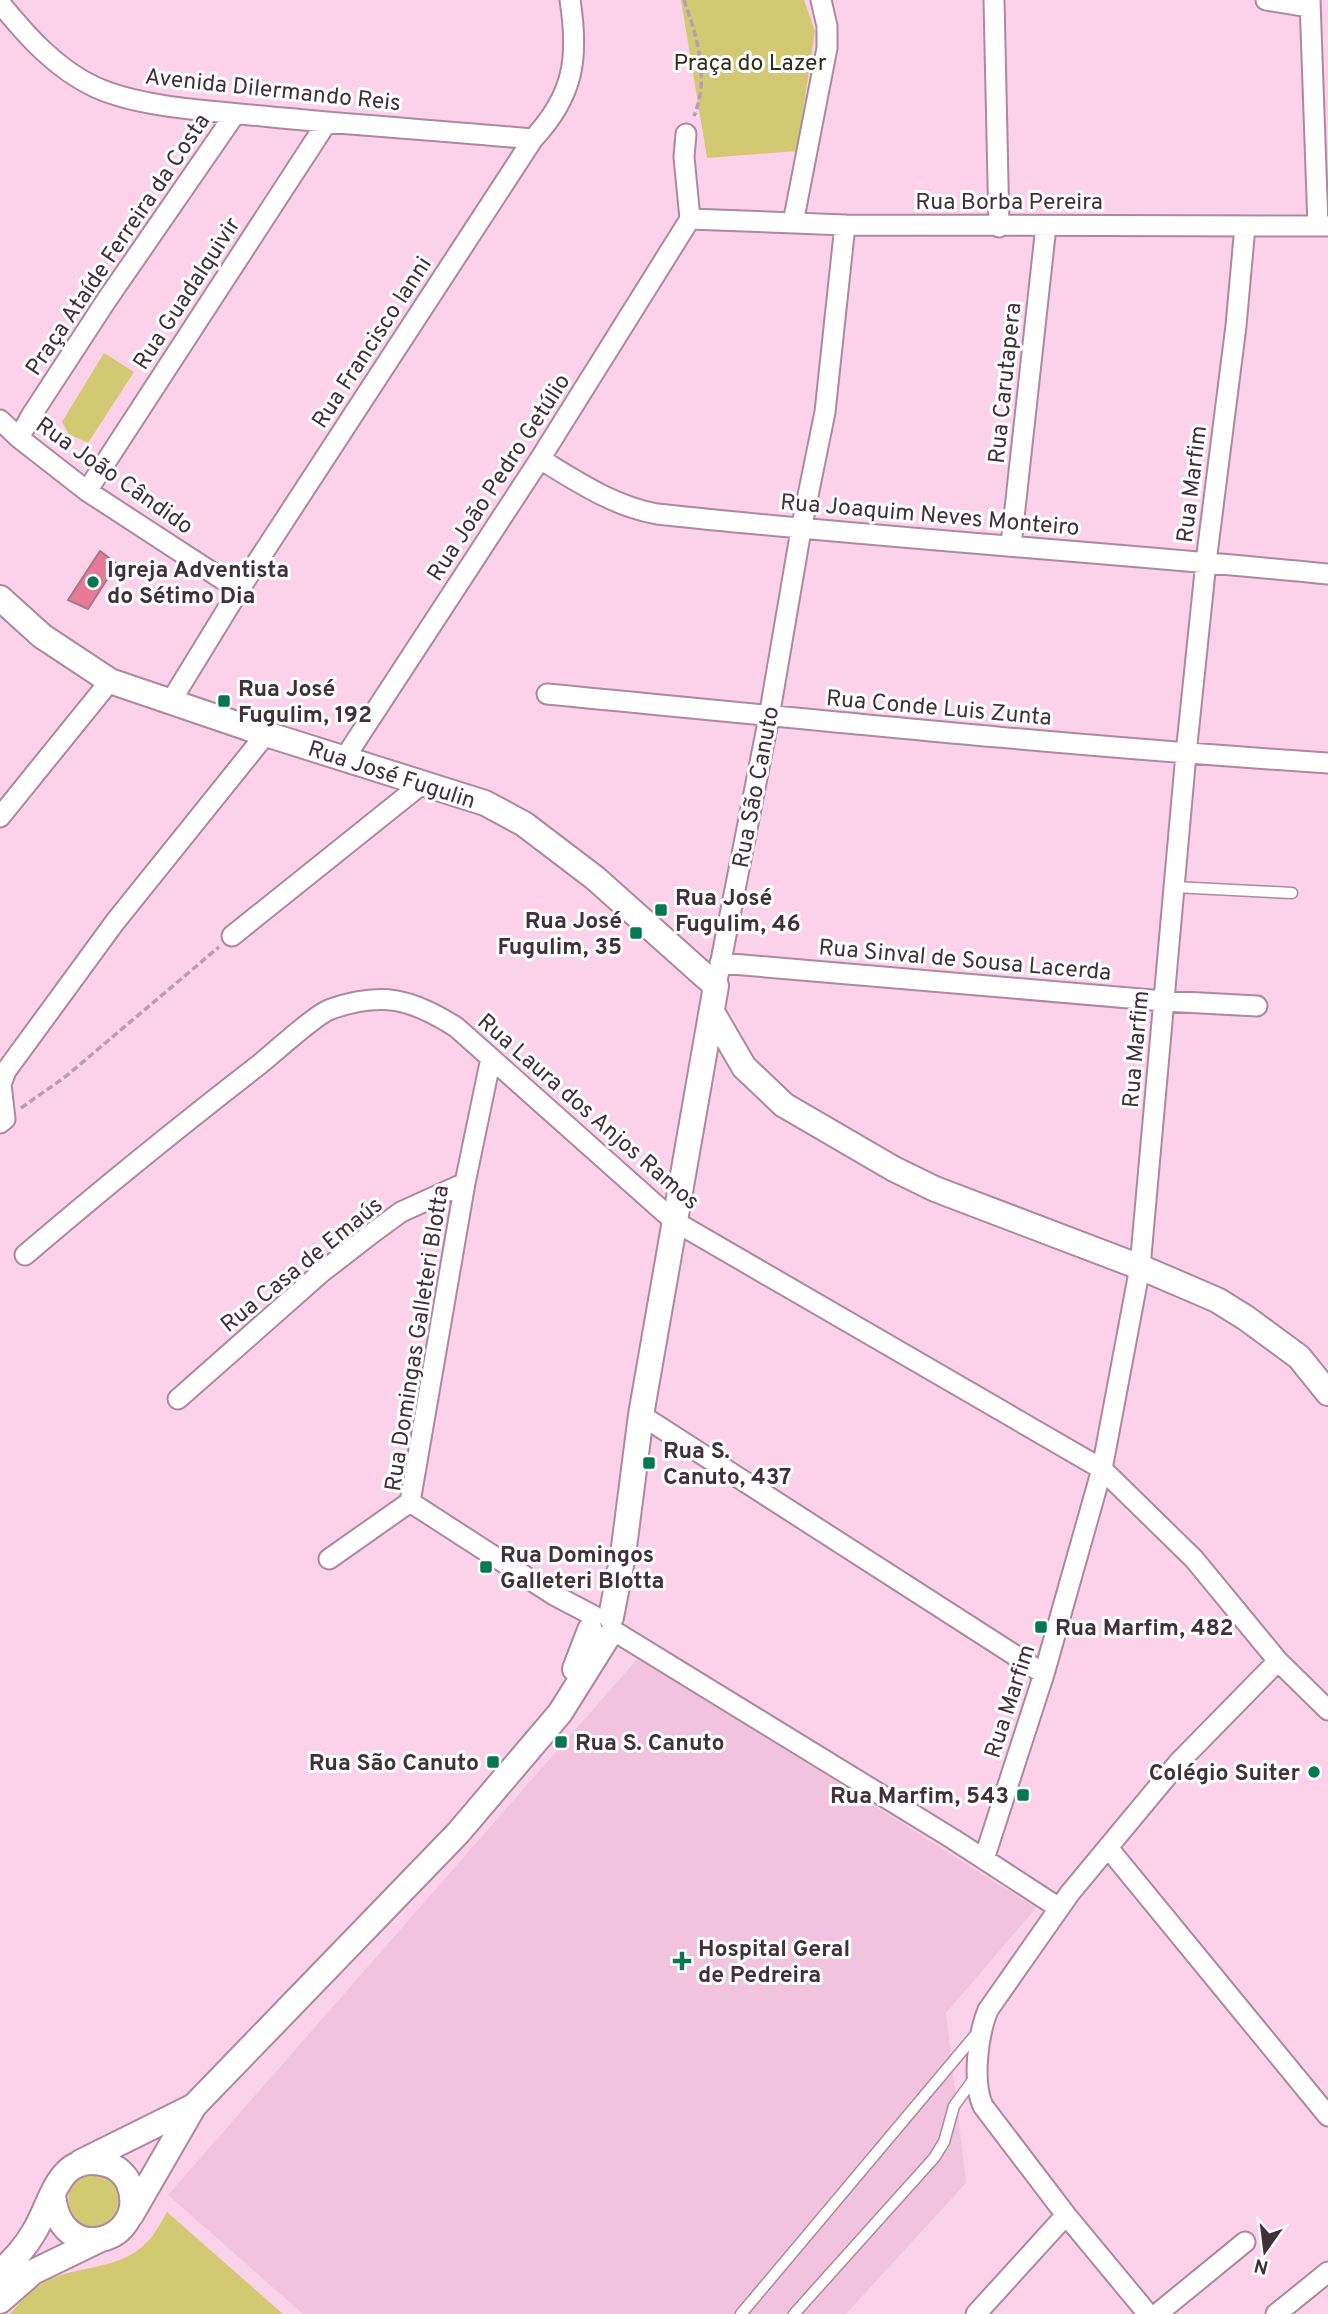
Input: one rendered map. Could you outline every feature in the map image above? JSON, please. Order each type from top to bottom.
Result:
[{"type":"street","name":"Rua Francisco Ianni","points":[[171,701],[239,590],[533,139],[561,104],[569,84],[573,54],[570,0]]},
{"type":"street","points":[[793,223],[827,48],[827,26],[821,0]]},
{"type":"street","points":[[994,0],[999,226]]},
{"type":"street","points":[[1266,0],[1310,3],[1320,102],[1323,226]]},
{"type":"street","name":"Avenida Dilermando Reis","points":[[0,3],[25,33],[55,61],[95,87],[145,102],[235,114],[533,139]]},
{"type":"street","name":"Praça Ataíde Ferreira da Costa","points":[[19,438],[106,301],[235,114]]},
{"type":"street","name":"Rua Guadalquivir","points":[[87,491],[327,122]]},
{"type":"street","points":[[687,134],[684,157],[690,219]]},
{"type":"street","name":"Rua Borba Pereira","points":[[690,219],[845,225],[1323,226]]},
{"type":"street","name":"Rua João Pedro Getúlio","points":[[344,759],[540,459],[690,219]]},
{"type":"street","name":"Rua São Canuto","points":[[131,2215],[194,2106],[458,1833],[560,1713],[600,1624],[623,1555],[640,1415],[674,1221],[825,412],[845,225]]},
{"type":"street","name":"Rua Carutapera","points":[[1011,545],[1046,226]]},
{"type":"street","name":"Rua Marfim","points":[[984,1859],[1044,1674],[1102,1469],[1140,1268],[1186,754],[1206,562],[1236,326],[1245,226]]},
{"type":"street","name":"Rua João Cândido","points":[[0,420],[87,491],[239,590]]},
{"type":"street","name":"Rua Joaquim Neves Monteiro","points":[[540,459],[608,499],[640,511],[801,530],[1011,545],[1328,574]]},
{"type":"street","name":"Rua José Fugulin","points":[[0,598],[42,636],[110,681],[266,734],[485,803],[524,824],[718,974]]},
{"type":"street","points":[[0,817],[110,681]]},
{"type":"street","name":"Rua Conde Luis Zunta","points":[[547,694],[769,717],[1186,754],[1328,763]]},
{"type":"street","points":[[3,1121],[1,1084],[6,1071],[115,922],[266,734]]},
{"type":"street","points":[[232,936],[423,783]]},
{"type":"street","name":"Rua Sinval de Sousa Lacerda","points":[[718,974],[1257,1006]]},
{"type":"street","name":"Rua Laura dos Anjos Ramos","points":[[25,1255],[124,1171],[328,1009],[374,999],[399,1000],[430,1010],[456,1027],[674,1221],[1102,1469],[1194,1559],[1278,1661],[1328,1710]]},
{"type":"street","points":[[712,1012],[744,1067],[784,1105],[894,1169],[935,1189],[1217,1300],[1299,1357],[1328,1393]]},
{"type":"street","name":"Rua Domingas Galleteri Blotta","points":[[491,1058],[466,1183],[410,1502],[600,1624],[984,1859],[1059,1908]]},
{"type":"street","name":"Rua Casa de Emaús","points":[[178,1399],[322,1272],[374,1231],[401,1212],[466,1183]]},
{"type":"street","points":[[640,1415],[1044,1674]]},
{"type":"street","points":[[329,1559],[410,1502]]},
{"type":"street","points":[[1148,2314],[1066,2215],[983,2106],[977,2090],[985,2019],[1059,1908],[1178,1763],[1278,1661]]},
{"type":"street","points":[[1109,1849],[1328,2116]]},
{"type":"street","name":"Rua São Canuto","points":[[75,2165],[194,2106]]},
{"type":"street","points":[[0,2273],[17,2257],[31,2237],[61,2176],[75,2165],[94,2160],[112,2165],[127,2178],[134,2196],[131,2215],[119,2232],[33,2272],[0,2301]]},
{"type":"street","points":[[53,2193],[55,2212],[64,2228],[80,2238],[99,2241]]},
{"type":"street","points":[[975,2314],[1066,2215]]},
{"type":"street","points":[[1157,2314],[1245,2242]]},
{"type":"street","points":[[1276,2314],[1328,2272]]},
{"type":"lane","points":[[1174,887],[1292,893]]},
{"type":"lane","points":[[741,2314],[985,2019]]},
{"type":"lane","points":[[794,2314],[934,2158],[944,2141],[954,2106],[978,2073]]},
{"type":"path","points":[[684,0],[701,61],[702,80],[700,99],[687,134]]},
{"type":"path","points":[[3,1121],[65,1077],[232,936]]},
{"type":"shaded area","name":"Hospital Geral de Pedreira","points":[[639,1657],[1036,1908],[946,2013],[966,2183],[846,2314],[303,2314],[168,2195]]},
{"type":"green space","name":"Praça do Lazer","points":[[681,0],[804,0],[815,31],[797,151],[707,158]]},
{"type":"green space","points":[[104,353],[134,372],[88,443],[69,434],[62,422]]},
{"type":"green space","points":[[103,2173],[121,2186],[120,2215],[101,2227],[90,2228],[80,2223],[73,2215],[69,2194],[74,2184],[85,2176]]},
{"type":"green space","points":[[167,2212],[283,2314],[10,2314],[41,2284],[67,2273],[123,2259],[135,2252],[152,2236]]},
{"type":"building","name":"Igreja Adventista do Sétimo Dia","points":[[100,551],[117,564],[88,609],[68,600]]},
{"type":"place","name":"Igreja Adventista do Sétimo Dia","points":[[93,582]]},
{"type":"place","name":"Rua José Fugulim, 192","points":[[224,701]]},
{"type":"place","name":"Rua José Fugulim, 46","points":[[661,910]]},
{"type":"place","name":"Rua José Fugulim, 35","points":[[636,933]]},
{"type":"place","name":"Rua S. Canuto, 437","points":[[649,1463]]},
{"type":"place","name":"Rua Domingos Galleteri Blotta","points":[[486,1567]]},
{"type":"place","name":"Rua Marfim, 482","points":[[1041,1627]]},
{"type":"place","name":"Rua S. Canuto","points":[[561,1742]]},
{"type":"place","name":"Rua São Canuto","points":[[493,1762]]},
{"type":"place","name":"Colégio Suiter","points":[[1314,1772]]},
{"type":"place","name":"Rua Marfim, 543","points":[[1023,1795]]},
{"type":"place","name":"Hospital Geral de Pedreira","points":[[682,1961]]}]
